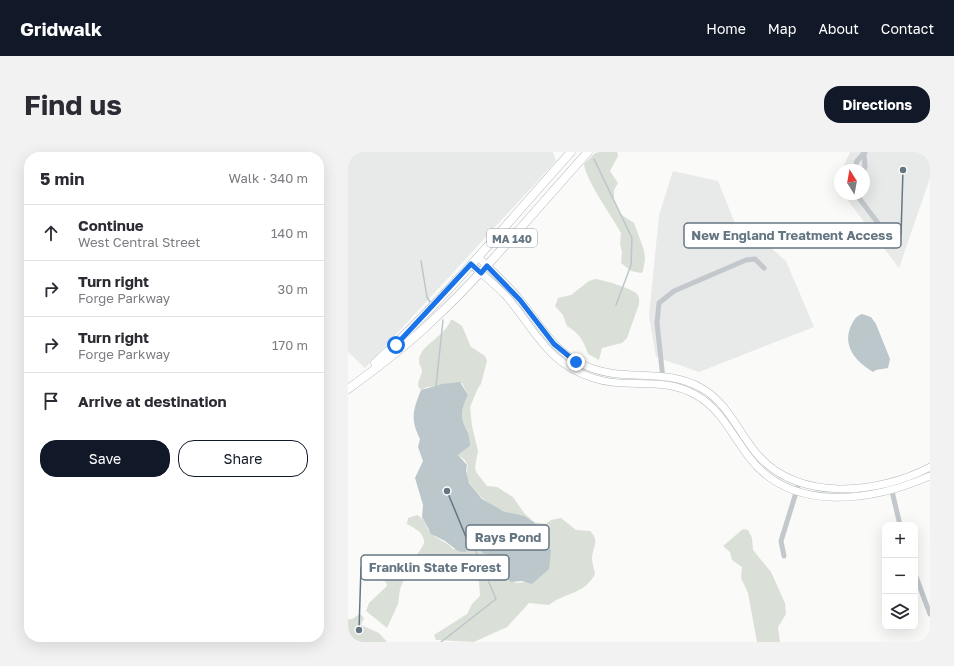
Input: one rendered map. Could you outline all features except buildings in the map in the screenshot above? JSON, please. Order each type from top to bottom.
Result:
[{"type":"main road","name":"MA 140","points":[[348,388],[412,329],[571,152]]},
{"type":"main road","name":"MA 140","points":[[348,388],[413,339],[481,273],[588,152]]},
{"type":"street","points":[[857,164],[864,153]]},
{"type":"street","points":[[864,153],[866,164]]},
{"type":"street","points":[[861,200],[893,243]]},
{"type":"street","points":[[478,257],[520,300],[547,337],[567,357],[584,366],[602,372],[677,377],[694,384],[711,394],[724,407],[763,461],[778,472],[800,483],[811,486],[841,489],[868,487],[905,478],[930,467]]},
{"type":"street","points":[[663,384],[664,376],[657,323],[657,310],[663,299],[674,291],[746,260],[755,259],[764,268]]},
{"type":"street","points":[[471,264],[506,296],[547,350],[560,362],[577,372],[595,379],[614,382],[663,384],[688,390],[711,405],[723,419],[749,458],[762,472],[778,483],[813,495],[853,498],[892,491],[930,476]]},
{"type":"street","points":[[784,556],[781,541],[800,483]]},
{"type":"street","points":[[889,483],[899,522]]},
{"type":"street","points":[[918,582],[930,614]]},
{"type":"shaded area","points":[[348,152],[553,152],[556,161],[365,368],[348,352]]},
{"type":"shaded area","points":[[617,152],[618,156],[610,171],[618,183],[614,190],[614,200],[619,213],[634,223],[644,250],[645,259],[643,271],[641,273],[631,271],[621,263],[621,233],[589,180],[584,164],[595,153]]},
{"type":"shaded area","points":[[850,152],[930,152],[930,178],[899,268],[848,200],[870,200],[870,164],[845,164]]},
{"type":"shaded area","points":[[673,171],[718,181],[745,248],[771,248],[786,261],[814,327],[699,372],[656,357],[649,316],[659,215]]},
{"type":"shaded area","points":[[595,279],[629,289],[639,296],[639,304],[627,338],[622,343],[602,348],[599,360],[588,354],[585,345],[575,332],[567,326],[563,315],[555,306],[558,298],[571,295],[589,281]]},
{"type":"shaded area","points":[[862,314],[871,317],[876,324],[890,359],[888,368],[873,372],[857,359],[850,348],[848,335],[850,328],[853,321]]},
{"type":"shaded area","points":[[451,320],[462,326],[471,347],[485,356],[487,361],[481,384],[470,407],[472,426],[478,451],[475,467],[476,472],[487,486],[497,487],[513,497],[524,513],[533,521],[494,507],[482,498],[469,481],[467,477],[468,466],[465,460],[458,455],[470,446],[470,438],[462,418],[462,412],[468,395],[462,383],[427,387],[421,390],[418,386],[422,370],[419,362],[420,355],[427,346],[443,332]]},
{"type":"shaded area","points":[[460,382],[468,395],[462,412],[462,418],[470,438],[470,446],[458,455],[467,465],[466,471],[469,483],[482,499],[503,511],[524,516],[534,522],[543,533],[551,550],[549,569],[532,584],[522,581],[511,582],[501,574],[498,563],[493,556],[483,553],[478,548],[464,552],[458,551],[445,541],[431,534],[422,517],[423,505],[415,478],[423,461],[418,447],[420,439],[414,420],[416,403],[421,390],[442,384]]},
{"type":"shaded area","points":[[417,515],[420,517],[433,535],[453,549],[478,548],[495,560],[501,574],[516,583],[526,582],[551,550],[544,534],[534,522],[545,524],[551,520],[561,518],[576,530],[590,531],[595,538],[592,558],[595,574],[591,581],[580,590],[549,605],[529,603],[507,627],[474,642],[436,640],[434,635],[467,614],[472,604],[480,596],[479,582],[476,576],[464,573],[456,564],[446,570],[441,570],[430,565],[417,555],[424,543],[424,539],[418,531],[407,524],[408,518]]},
{"type":"shaded area","points":[[743,529],[748,530],[752,538],[753,550],[771,572],[785,603],[786,614],[778,627],[780,642],[757,642],[748,593],[741,578],[742,567],[732,560],[730,552],[723,546]]},
{"type":"shaded area","points":[[384,568],[391,568],[396,575],[402,574],[404,579],[400,589],[398,604],[387,628],[366,611],[369,603],[387,586],[386,582],[379,578],[381,570]]},
{"type":"shaded area","points":[[360,614],[364,618],[361,625],[379,633],[387,642],[348,642],[348,619],[352,619]]},
{"type":"waterway","points":[[594,159],[632,238],[631,265],[616,305]]},
{"type":"waterway","points":[[421,261],[427,297],[430,302]]},
{"type":"waterway","points":[[436,386],[443,320]]},
{"type":"waterway","points":[[441,642],[496,599],[474,547]]},
{"type":"place","name":"New England Treatment Access","points":[[903,170]]},
{"type":"place","name":"Rays Pond","points":[[447,491]]},
{"type":"place","name":"Franklin State Forest","points":[[359,630]]},
{"type":"route","points":[[396,345],[471,264],[481,273],[487,266],[520,300],[547,337],[560,351],[576,362]]}]
